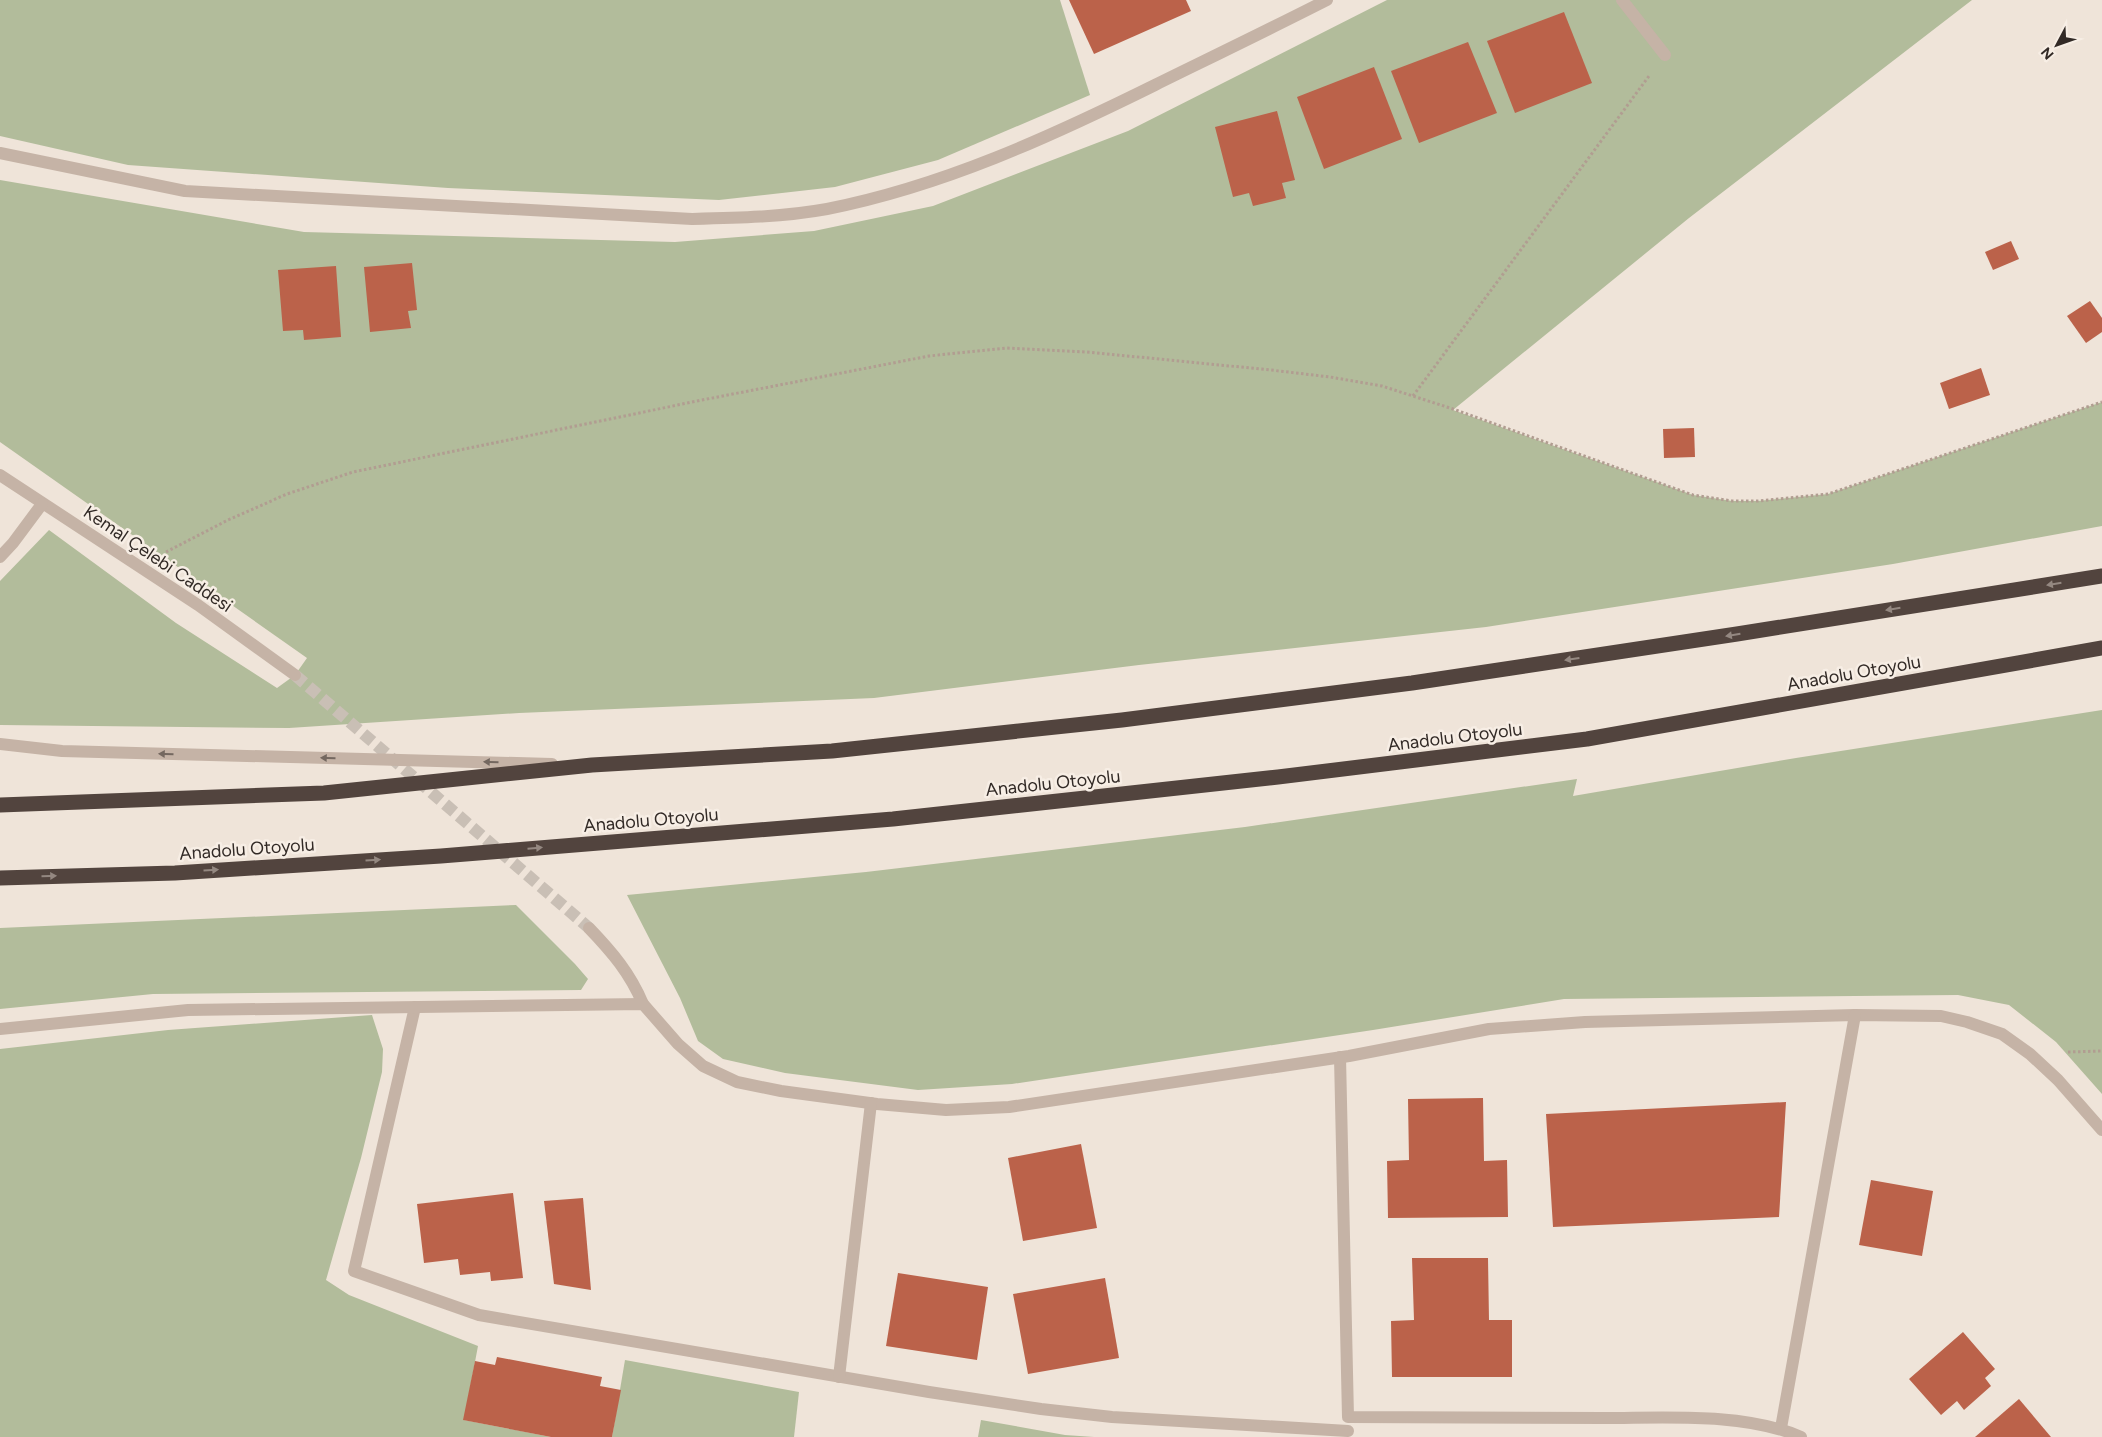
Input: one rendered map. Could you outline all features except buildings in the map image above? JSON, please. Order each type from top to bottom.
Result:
[{"type":"highway","points":[[0,805],[324,793],[592,765],[832,752],[1151,716],[1422,681],[1737,634],[2102,576]]},
{"type":"highway","name":"Anadolu Otoyolu","points":[[0,878],[175,873],[461,854],[893,819],[1219,784],[1587,739],[2102,648]]},
{"type":"street","points":[[0,153],[185,191],[692,219],[758,217],[827,209],[896,191],[1007,154],[1112,106],[1328,0]]},
{"type":"street","points":[[1622,0],[1665,54]]},
{"type":"street","name":"Kemal Çelebi Caddesi","points":[[0,475],[139,566],[295,674]]},
{"type":"street","points":[[0,556],[42,504]]},
{"type":"street","points":[[0,744],[62,751],[592,765]]},
{"type":"street","points":[[589,928],[619,961],[633,980],[643,1004],[678,1044],[703,1066],[737,1082],[781,1091],[870,1103],[946,1110],[1009,1107],[1340,1057],[1489,1029],[1585,1022],[1942,1016],[2002,1034],[2030,1054],[2058,1080],[2102,1130]]},
{"type":"street","points":[[0,1029],[188,1010],[643,1004]]},
{"type":"street","points":[[415,1007],[354,1271],[479,1315],[839,1377],[1050,1410],[1112,1417],[1348,1434],[1340,1057]]},
{"type":"street","points":[[1781,1428],[1855,1016]]},
{"type":"street","points":[[839,1377],[870,1103]]},
{"type":"street","points":[[1348,1418],[1674,1418],[1743,1421],[1781,1428],[1801,1437]]},
{"type":"path","points":[[1413,396],[1665,54]]},
{"type":"path","points":[[139,566],[228,520],[287,494],[353,472],[702,400],[929,356],[1007,348],[1087,352],[1330,377],[1382,386],[1693,495],[1732,501],[1758,502],[1828,494],[2102,402]]},
{"type":"green space","points":[[0,0],[1060,0],[1090,95],[938,160],[835,187],[719,200],[448,188],[128,165],[0,136]]},
{"type":"green space","points":[[1387,0],[1972,0],[1689,218],[1453,410],[1693,495],[1732,501],[1758,501],[1828,494],[2102,402],[2102,526],[1893,564],[1486,627],[1139,665],[874,698],[519,713],[289,728],[0,725],[0,581],[49,530],[176,623],[277,688],[295,675],[307,658],[0,442],[0,180],[304,232],[675,242],[814,231],[933,206],[1128,131]]},
{"type":"green space","points":[[2102,710],[2102,1094],[2056,1042],[2009,1005],[1958,995],[1564,999],[1373,1030],[1012,1084],[918,1090],[785,1073],[723,1059],[698,1041],[680,998],[627,895],[866,872],[1245,827],[1577,779],[1573,796],[1796,758]]},
{"type":"green space","points":[[516,905],[588,979],[581,990],[153,994],[0,1009],[0,928]]},
{"type":"green space","points":[[372,1015],[383,1049],[382,1072],[361,1158],[326,1280],[349,1295],[478,1346],[464,1420],[551,1437],[0,1437],[0,1049],[168,1030]]},
{"type":"green space","points":[[625,1360],[799,1392],[794,1437],[612,1437]]},
{"type":"green space","points":[[981,1420],[1065,1435],[1094,1437],[978,1437]]},
{"type":"tunnel","points":[[295,675],[589,928]]}]
